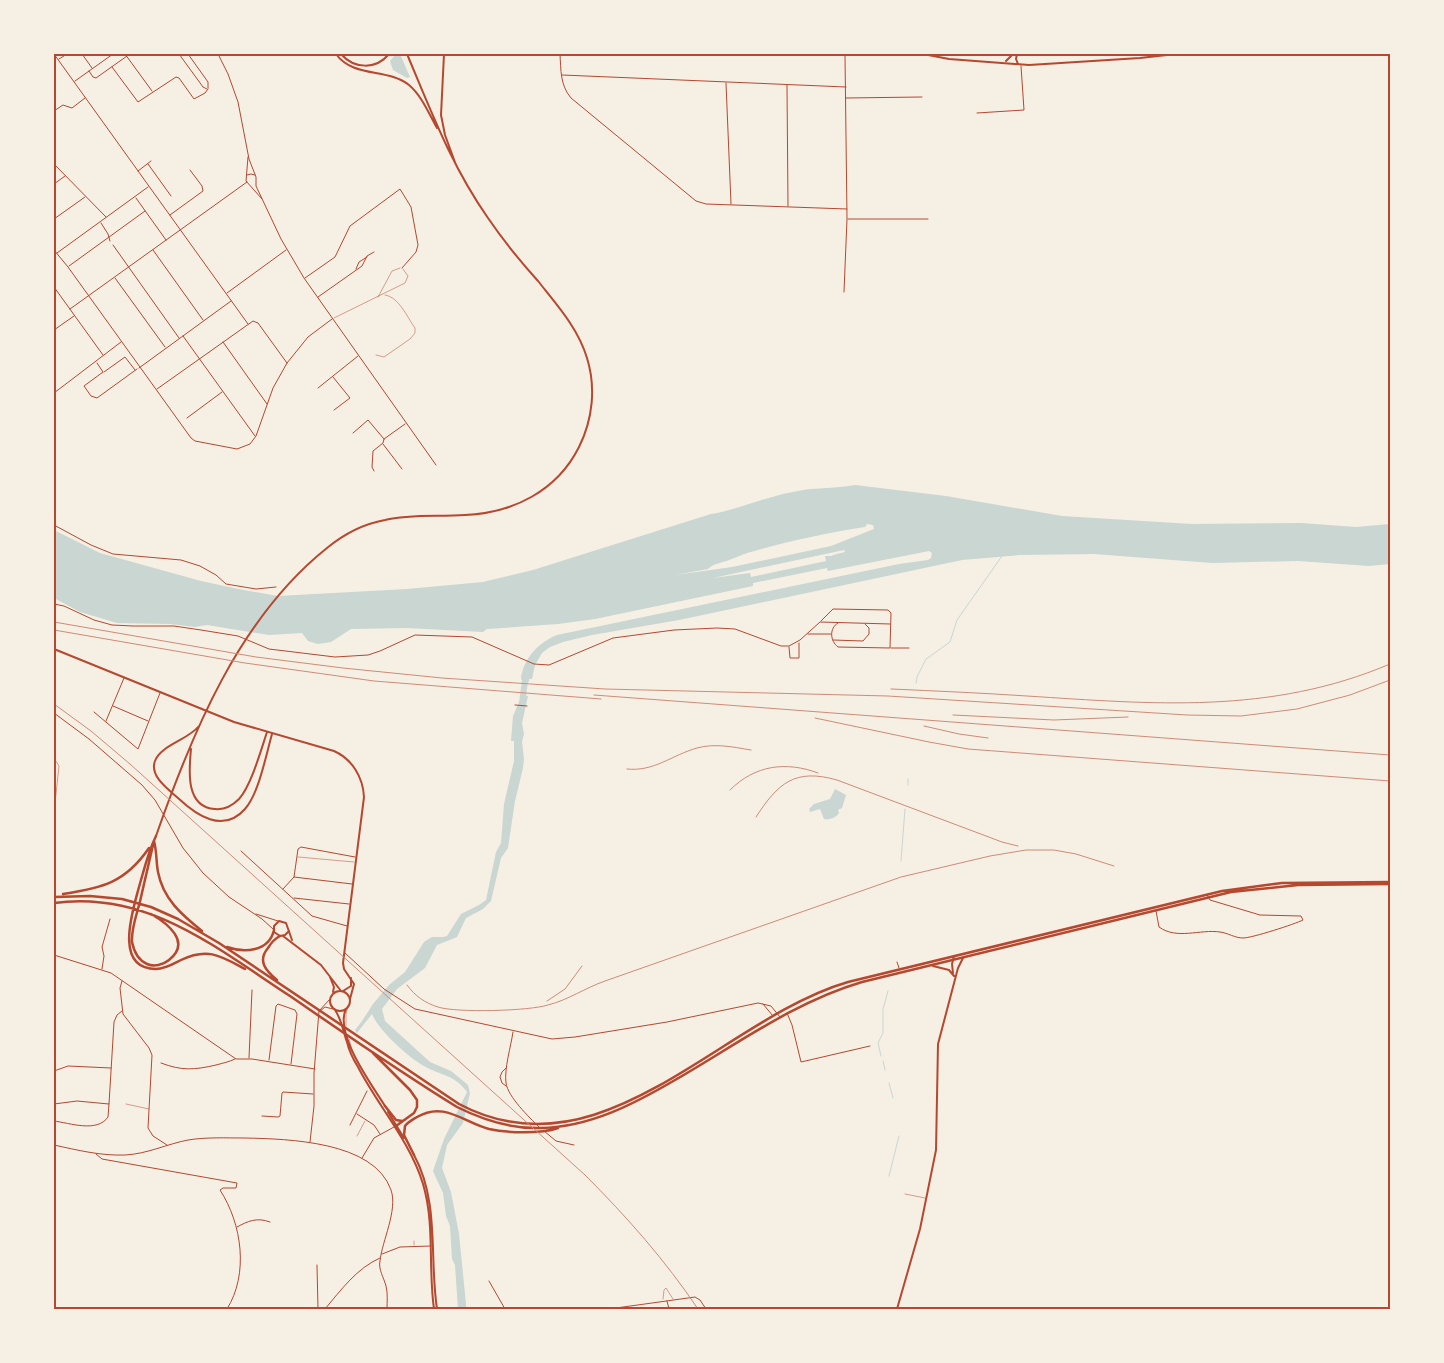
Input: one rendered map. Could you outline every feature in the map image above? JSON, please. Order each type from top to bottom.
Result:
[{"type":"main road","points":[[54,897],[93,889],[116,881],[136,866],[156,836],[200,724],[223,677],[267,610],[298,575],[331,544],[369,524],[407,517],[487,513],[506,509],[523,502],[544,490],[560,475],[574,457],[585,435],[592,408],[592,385],[588,361],[581,340],[559,306],[496,230],[476,201],[421,99],[411,87],[394,77],[348,66],[336,54]]},
{"type":"main road","points":[[341,54],[351,63],[366,66],[378,63],[389,54]]},
{"type":"main road","points":[[407,54],[443,140]]},
{"type":"main road","points":[[444,54],[441,115],[444,132],[458,169]]},
{"type":"main road","points":[[923,54],[951,60],[1020,64],[1176,54]]},
{"type":"main road","points":[[1004,62],[1015,54],[1020,64]]},
{"type":"main road","points":[[1164,55],[1169,54]]},
{"type":"main road","points":[[54,649],[236,723],[336,752],[350,763],[359,776],[364,794],[343,966],[354,985],[344,1015],[344,1024],[353,1052],[385,1106],[414,1161],[427,1193]]},
{"type":"main road","points":[[200,724],[189,736],[160,753],[154,767],[159,779],[167,788],[194,812],[212,820],[233,818],[248,805],[255,790],[272,734]]},
{"type":"main road","points":[[191,747],[190,778],[194,795],[205,806],[212,809],[224,808],[234,803],[244,792],[267,732]]},
{"type":"main road","points":[[153,842],[131,917],[128,936],[134,957],[144,966],[153,969],[163,969],[193,956],[208,953],[224,957],[253,972]]},
{"type":"main road","points":[[144,911],[164,922],[174,932],[177,940],[174,954],[169,960],[161,964],[152,965],[143,962],[134,950],[132,940],[153,842]]},
{"type":"main road","points":[[153,842],[157,851],[159,877],[167,896],[181,913],[211,938]]},
{"type":"main road","points":[[473,1112],[518,1123],[541,1125],[584,1118],[626,1102],[686,1069],[784,1009],[830,987],[1207,896],[1288,886],[1390,883]]},
{"type":"main road","points":[[54,897],[90,896],[131,901],[169,915],[211,938],[453,1102]]},
{"type":"main road","points":[[54,903],[75,901],[127,906],[168,920],[253,972],[368,1049],[453,1102],[496,1122],[522,1127],[544,1128],[564,1126]]},
{"type":"main road","points":[[395,1126],[407,1124],[429,1111],[438,1110],[492,1130],[520,1132],[548,1131],[604,1115],[643,1098],[787,1014],[836,990],[899,969],[966,956],[1157,907]]},
{"type":"main road","points":[[223,946],[238,951],[257,948],[268,942],[272,937],[275,924],[279,921],[286,922],[289,926],[294,944]]},
{"type":"main road","points":[[274,930],[319,964],[342,991],[348,994],[350,999]]},
{"type":"main road","points":[[285,988],[267,971],[263,962],[265,951],[275,939],[289,931]]},
{"type":"main road","points":[[897,1309],[911,1263],[937,1145],[938,1047],[958,968],[961,960],[966,956]]},
{"type":"main road","points":[[954,958],[958,968]]},
{"type":"main road","points":[[953,986],[954,958]]},
{"type":"main road","points":[[923,966],[934,966],[948,970],[954,976]]},
{"type":"main road","points":[[328,973],[334,988],[330,1003],[341,1021],[347,1044],[358,1068],[414,1155]]},
{"type":"main road","points":[[333,994],[351,986],[350,976]]},
{"type":"main road","points":[[334,1010],[341,1012],[347,1008]]},
{"type":"main road","points":[[368,1049],[416,1097],[416,1110],[410,1117],[395,1126]]},
{"type":"main road","points":[[385,1106],[396,1120],[403,1121]]},
{"type":"main road","points":[[407,1124],[404,1133],[422,1172],[432,1215],[436,1309]]},
{"type":"street","points":[[54,54],[248,324]]},
{"type":"street","points":[[58,60],[67,54]]},
{"type":"street","points":[[82,54],[93,68]]},
{"type":"street","points":[[74,82],[113,54]]},
{"type":"street","points":[[126,54],[152,92]]},
{"type":"street","points":[[179,54],[203,87],[208,89]]},
{"type":"street","points":[[112,67],[136,101],[140,102],[176,77],[179,78],[194,99],[205,93],[208,89],[208,82],[188,54]]},
{"type":"street","points":[[218,54],[228,74],[238,102],[248,154],[256,176],[255,182],[287,250],[332,319],[436,465]]},
{"type":"street","points":[[560,54],[564,88],[573,100],[694,200],[704,204],[847,209]]},
{"type":"street","points":[[844,292],[847,219],[845,54]]},
{"type":"street","points":[[89,71],[96,78],[127,56]]},
{"type":"street","points":[[977,113],[1024,110],[1020,64]]},
{"type":"street","points":[[561,75],[846,87]]},
{"type":"street","points":[[726,82],[731,205]]},
{"type":"street","points":[[787,85],[788,207]]},
{"type":"street","points":[[846,98],[922,97]]},
{"type":"street","points":[[54,111],[63,105],[72,108],[85,98]]},
{"type":"street","points":[[247,182],[248,154]]},
{"type":"street","points":[[138,171],[151,161]]},
{"type":"street","points":[[54,164],[107,217]]},
{"type":"street","points":[[148,164],[171,196]]},
{"type":"street","points":[[170,216],[203,190],[190,170]]},
{"type":"street","points":[[247,176],[252,174],[256,176]]},
{"type":"street","points":[[54,184],[65,175]]},
{"type":"street","points":[[247,182],[264,202]]},
{"type":"street","points":[[70,309],[247,182]]},
{"type":"street","points":[[250,184],[255,182]]},
{"type":"street","points":[[57,253],[149,187]]},
{"type":"street","points":[[304,278],[335,257],[350,226],[400,189],[411,207],[418,245],[416,252],[402,268]]},
{"type":"street","points":[[54,219],[86,196]]},
{"type":"street","points":[[135,197],[166,240]]},
{"type":"street","points":[[68,267],[145,211]]},
{"type":"street","points":[[847,219],[928,219]]},
{"type":"street","points":[[100,222],[110,241]]},
{"type":"street","points":[[113,245],[179,338]]},
{"type":"street","points":[[54,250],[74,274],[139,368],[194,440],[233,449],[239,449],[253,441],[286,363],[308,337],[332,319]]},
{"type":"street","points":[[152,250],[204,321]]},
{"type":"street","points":[[226,293],[287,250]]},
{"type":"street","points":[[355,270],[360,262],[374,252]]},
{"type":"street","points":[[317,297],[363,265],[367,256]]},
{"type":"street","points":[[115,277],[166,348]]},
{"type":"street","points":[[54,288],[103,355]]},
{"type":"street","points":[[135,370],[125,357],[84,386],[91,396],[97,398],[232,301]]},
{"type":"street","points":[[54,330],[74,316]]},
{"type":"street","points":[[156,390],[252,321],[257,322],[286,363]]},
{"type":"street","points":[[183,336],[256,436]]},
{"type":"street","points":[[54,394],[96,362],[95,360],[122,341]]},
{"type":"street","points":[[223,342],[267,405]]},
{"type":"street","points":[[318,388],[358,355]]},
{"type":"street","points":[[97,363],[103,372]]},
{"type":"street","points":[[332,376],[350,398],[334,410]]},
{"type":"street","points":[[186,418],[223,391]]},
{"type":"street","points":[[354,433],[368,420],[384,439]]},
{"type":"street","points":[[374,471],[372,467],[372,452],[383,443],[384,439],[406,423]]},
{"type":"street","points":[[383,443],[402,469]]},
{"type":"street","points":[[54,525],[93,546],[113,554],[181,560],[200,566],[226,584],[252,589],[276,587]]},
{"type":"street","points":[[54,604],[64,606],[91,619],[112,625],[174,626],[195,629],[238,636],[269,649],[340,658],[370,654],[415,635],[476,638],[536,664],[549,665],[613,638],[674,630],[735,629],[778,645],[789,646],[799,642],[833,609],[887,610],[891,613],[890,648]]},
{"type":"street","points":[[820,622],[890,624]]},
{"type":"street","points":[[838,622],[833,627],[832,634],[833,640],[838,647],[909,648]]},
{"type":"street","points":[[833,640],[863,641],[869,634],[869,628],[865,623]]},
{"type":"street","points":[[807,634],[832,634]]},
{"type":"street","points":[[789,646],[790,658],[799,658],[799,642]]},
{"type":"street","points":[[106,721],[124,678]]},
{"type":"street","points":[[94,712],[138,749],[160,693]]},
{"type":"street","points":[[516,705],[527,706]]},
{"type":"street","points":[[113,706],[149,722]]},
{"type":"street","points":[[54,713],[142,785],[155,800],[180,844],[198,868],[223,892],[274,930]]},
{"type":"street","points":[[282,889],[294,877],[298,849],[304,846],[356,857]]},
{"type":"street","points":[[241,851],[312,916],[347,927]]},
{"type":"street","points":[[294,877],[353,884]]},
{"type":"street","points":[[1157,907],[1160,928],[1182,934],[1218,931],[1244,938],[1269,932],[1303,920],[1300,916],[1272,917],[1257,915],[1210,901],[1207,896]]},
{"type":"street","points":[[292,899],[350,904]]},
{"type":"street","points":[[253,913],[273,921],[279,921]]},
{"type":"street","points":[[102,970],[104,956],[102,947],[110,919]]},
{"type":"street","points":[[344,952],[384,989],[410,1007],[424,1012],[552,1039],[568,1038],[760,1003],[770,1005],[780,1018]]},
{"type":"street","points":[[54,955],[102,970],[122,981],[235,1058],[249,1058],[315,1069]]},
{"type":"street","points":[[897,962],[899,969]]},
{"type":"street","points":[[122,981],[120,988],[122,1011],[152,1053],[149,1129],[152,1135],[168,1145]]},
{"type":"street","points":[[249,1058],[252,990]]},
{"type":"street","points":[[310,1143],[319,1014],[320,1008],[330,999]]},
{"type":"street","points":[[760,1003],[766,1006],[775,1021]]},
{"type":"street","points":[[269,1062],[276,1006],[278,1004],[295,1010],[297,1014],[291,1065]]},
{"type":"street","points":[[319,1014],[324,1008],[334,1010]]},
{"type":"street","points":[[784,1009],[792,1025],[801,1062],[870,1046]]},
{"type":"street","points":[[54,1121],[90,1126],[99,1125],[108,1117],[115,1021],[117,1015],[122,1011]]},
{"type":"street","points":[[506,1086],[513,1032]]},
{"type":"street","points":[[161,1063],[179,1069],[202,1069],[230,1062],[235,1058]]},
{"type":"street","points":[[54,1071],[68,1066],[111,1068]]},
{"type":"street","points":[[507,1067],[502,1072],[500,1078],[502,1083],[529,1117],[552,1139],[574,1144]]},
{"type":"street","points":[[262,1116],[278,1118],[280,1116],[283,1092],[314,1094]]},
{"type":"street","points":[[350,1125],[367,1092]]},
{"type":"street","points":[[54,1104],[74,1101],[109,1104]]},
{"type":"street","points":[[356,1114],[375,1126],[380,1134]]},
{"type":"street","points":[[361,1158],[373,1139],[395,1126]]},
{"type":"street","points":[[54,1145],[96,1153],[128,1155],[189,1140],[218,1138],[276,1139],[310,1143],[343,1151],[361,1158],[380,1172],[392,1193],[390,1218],[380,1258],[386,1290],[387,1309]]},
{"type":"street","points":[[96,1153],[102,1159],[236,1182],[238,1185],[236,1188],[223,1188],[220,1190],[226,1198],[236,1228],[240,1274],[236,1290],[227,1308],[231,1309]]},
{"type":"street","points":[[236,1228],[256,1219],[270,1222]]},
{"type":"street","points":[[381,1254],[398,1247],[432,1246]]},
{"type":"street","points":[[325,1309],[354,1277],[366,1266],[380,1258]]},
{"type":"street","points":[[318,1265],[318,1309]]},
{"type":"street","points":[[489,1281],[505,1309]]},
{"type":"street","points":[[610,1309],[696,1297],[706,1309]]},
{"type":"street","points":[[667,1300],[669,1309]]},
{"type":"lane","points":[[332,319],[383,295],[406,282],[407,274],[402,268],[393,270],[378,297]]},
{"type":"lane","points":[[376,354],[384,357],[410,339],[415,333],[415,328],[395,299],[383,295]]},
{"type":"lane","points":[[54,758],[60,766],[54,813]]},
{"type":"lane","points":[[297,857],[346,863],[356,862]]},
{"type":"lane","points":[[126,1104],[150,1109]]},
{"type":"lane","points":[[356,1136],[366,1120]]},
{"type":"lane","points":[[905,1194],[926,1198]]},
{"type":"lane","points":[[414,1241],[414,1246]]},
{"type":"lane","points":[[663,1301],[666,1288],[674,1299]]},
{"type":"shaded area","points":[[396,54],[400,54],[410,77],[407,78],[393,70],[390,61]]},
{"type":"shaded area","points":[[855,485],[946,496],[1062,516],[1192,524],[1301,523],[1356,527],[1390,524],[1390,564],[1369,566],[1298,561],[1212,563],[1094,554],[1020,555],[962,560],[679,620],[563,642],[550,647],[542,653],[535,665],[532,679],[529,679],[529,682],[522,681],[521,678],[525,664],[538,647],[557,635],[899,564],[928,560],[931,558],[932,553],[929,551],[828,571],[827,568],[753,583],[753,586],[595,619],[558,624],[487,629],[483,632],[406,628],[351,629],[331,642],[318,644],[308,641],[302,633],[269,635],[207,625],[195,627],[170,624],[117,623],[80,612],[54,598],[54,530],[100,553],[201,581],[278,596],[407,589],[483,582],[533,570],[711,514],[783,494],[808,489]],"holes":[[[867,524],[873,525],[874,529],[831,546],[732,567],[675,575],[708,569],[715,564],[761,549],[805,538],[865,527]],[[844,550],[845,552],[825,556],[826,561],[751,577],[750,573],[713,578]]]},
{"type":"shaded area","points":[[522,695],[528,696],[522,723],[524,734],[522,742],[523,768],[515,801],[508,848],[501,858],[491,901],[483,909],[466,918],[457,937],[437,945],[425,968],[397,989],[382,1009],[385,1021],[430,1062],[451,1071],[468,1085],[470,1093],[463,1123],[447,1145],[442,1168],[451,1192],[459,1234],[466,1309],[458,1309],[450,1226],[446,1216],[443,1193],[433,1171],[444,1139],[467,1092],[452,1078],[417,1062],[387,1036],[372,1014],[357,1033],[355,1030],[389,985],[405,972],[424,942],[432,937],[447,936],[461,914],[486,900],[496,852],[501,843],[504,804],[514,761],[514,741],[511,741],[513,716]]},
{"type":"shaded area","points":[[835,789],[846,795],[842,808],[838,810],[838,815],[824,819],[820,809],[810,812],[809,809],[814,804],[830,799]]},
{"type":"waterway","points":[[916,683],[926,659],[950,642],[957,620],[1002,556]]},
{"type":"waterway","points":[[522,703],[525,681],[528,674]]},
{"type":"waterway","points":[[908,779],[908,785]]},
{"type":"waterway","points":[[901,861],[905,809]]},
{"type":"waterway","points":[[881,1056],[878,1043],[883,1033],[883,1009],[888,991]]},
{"type":"waterway","points":[[883,1061],[885,1070]]},
{"type":"waterway","points":[[889,1083],[893,1098]]},
{"type":"waterway","points":[[889,1176],[899,1136]]},
{"type":"railway","points":[[54,622],[256,657],[442,678],[605,689],[888,696],[1187,715],[1241,716],[1297,709],[1350,695],[1390,680]]},
{"type":"railway","points":[[54,630],[245,663],[374,681],[601,699]]},
{"type":"railway","points":[[891,689],[1120,702],[1211,702],[1256,699],[1300,692],[1345,680],[1390,664]]},
{"type":"railway","points":[[594,695],[1390,755]]},
{"type":"railway","points":[[54,704],[91,731],[130,764],[585,1175],[645,1239],[698,1309]]},
{"type":"railway","points":[[953,715],[1054,720],[1128,717]]},
{"type":"railway","points":[[815,718],[968,749],[1390,781]]},
{"type":"railway","points":[[924,726],[988,738]]},
{"type":"railway","points":[[627,769],[654,766],[697,748],[724,746],[751,750]]},
{"type":"railway","points":[[730,790],[760,770],[794,767],[818,773]]},
{"type":"railway","points":[[756,817],[772,795],[789,781],[799,777],[822,777],[837,780],[1002,842],[1018,846]]},
{"type":"railway","points":[[407,985],[413,993],[425,1001],[447,1009],[493,1010],[539,1007],[563,1000],[605,981],[901,877],[990,856],[1026,850],[1054,850],[1076,854],[1114,866]]},
{"type":"railway","points":[[547,1001],[565,989],[582,966]]}]
